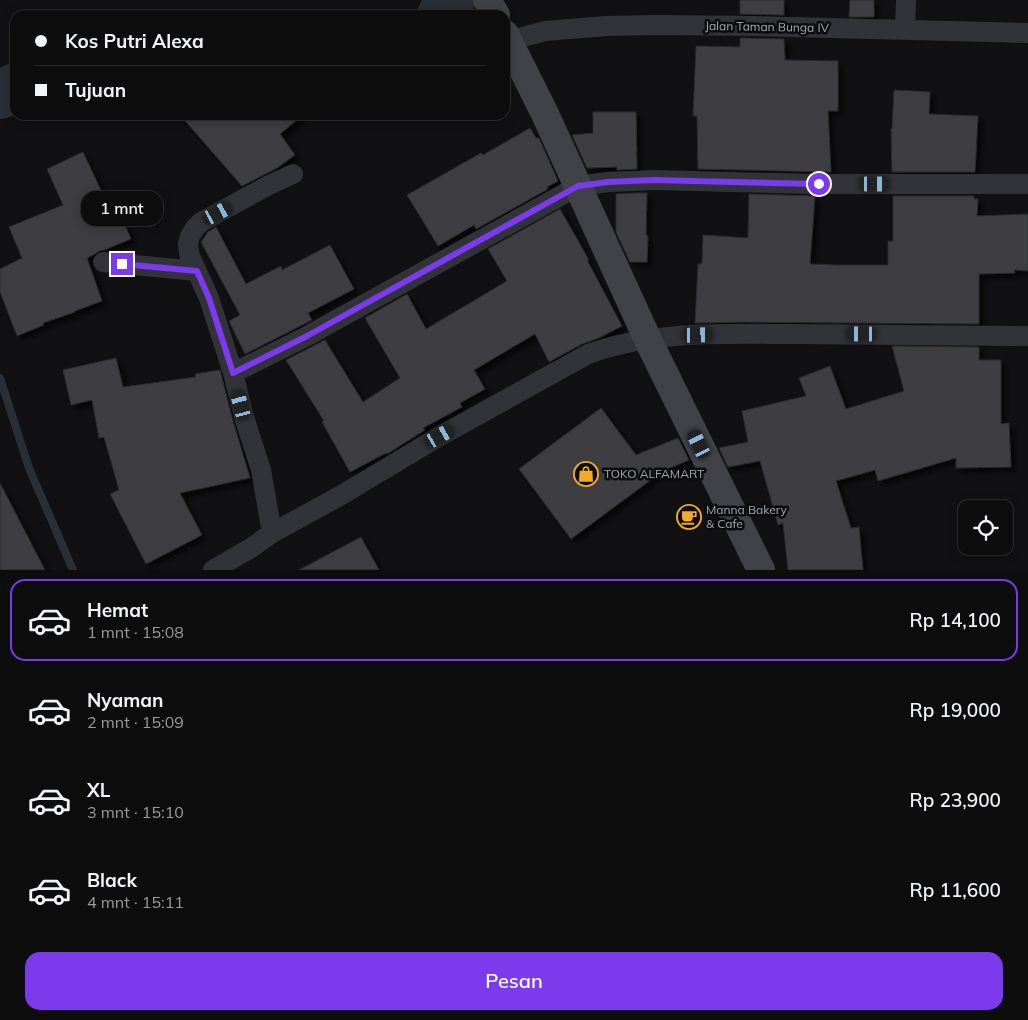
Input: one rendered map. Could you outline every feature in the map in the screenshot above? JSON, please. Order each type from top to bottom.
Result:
[{"type":"street","points":[[904,29],[906,0]]},
{"type":"street","name":"Jalan Taman Bunga IV","points":[[510,24],[546,31],[606,26],[656,25],[1028,33]]},
{"type":"street","points":[[510,45],[545,114],[648,340],[761,570]]},
{"type":"street","points":[[272,534],[261,470],[244,417],[233,373],[209,298],[189,254],[188,244],[190,236],[201,222],[293,174]]},
{"type":"street","points":[[233,373],[307,336],[578,186],[608,182],[653,180],[819,184],[1028,184]]},
{"type":"street","points":[[103,262],[197,271]]},
{"type":"street","points":[[213,570],[440,436],[602,348],[678,335],[1028,336]]},
{"type":"building","points":[[740,0],[784,0],[784,15],[740,14]]},
{"type":"building","points":[[850,0],[874,0],[874,17],[849,17]]},
{"type":"building","points":[[740,38],[784,39],[785,60],[838,61],[838,111],[828,111],[831,172],[698,169],[697,116],[693,116],[696,46],[740,47]]},
{"type":"building","points":[[894,90],[930,92],[929,114],[978,116],[975,172],[892,172],[891,129]]},
{"type":"building","points":[[593,112],[636,112],[637,169],[617,170],[617,167],[587,168],[572,135],[593,133]]},
{"type":"building","points":[[184,120],[297,120],[280,134],[295,155],[277,168],[242,186]]},
{"type":"building","points":[[530,128],[536,138],[539,138],[558,181],[547,187],[548,189],[476,229],[474,225],[438,246],[407,195]]},
{"type":"building","points":[[83,152],[106,201],[113,198],[131,239],[99,251],[87,258],[102,301],[43,323],[44,325],[17,336],[0,292],[0,269],[22,258],[9,227],[63,205],[47,169]]},
{"type":"building","points":[[647,193],[647,262],[630,262],[616,232],[616,194]]},
{"type":"building","points":[[749,194],[815,196],[810,264],[835,265],[888,265],[888,241],[893,241],[893,196],[974,196],[974,199],[978,199],[977,216],[1028,214],[1028,271],[1014,270],[1015,273],[979,274],[979,324],[695,323],[698,264],[702,264],[703,235],[748,238]]},
{"type":"building","points":[[560,209],[589,260],[587,260],[622,326],[599,338],[582,344],[549,362],[535,334],[474,370],[485,389],[460,403],[462,407],[423,428],[425,430],[387,454],[350,472],[322,422],[324,421],[286,360],[325,340],[363,402],[400,378],[365,318],[407,294],[426,329],[507,281],[488,249]]},
{"type":"building","points":[[216,227],[246,284],[281,266],[282,270],[330,245],[354,289],[308,313],[312,320],[245,354],[229,321],[240,315],[201,242],[208,232]]},
{"type":"building","points":[[892,346],[979,347],[979,360],[1001,360],[1001,424],[1009,423],[1011,467],[956,468],[956,458],[878,481],[875,470],[836,481],[851,528],[859,527],[863,570],[788,570],[783,523],[778,525],[760,461],[728,467],[719,448],[748,442],[742,411],[806,396],[799,378],[830,366],[846,409],[904,391]]},
{"type":"building","points":[[116,358],[123,387],[196,377],[195,374],[220,370],[250,478],[180,493],[202,535],[146,564],[110,494],[119,490],[104,437],[99,438],[92,400],[71,405],[63,370]]},
{"type":"building","name":"TOKO ALFAMART","points":[[601,408],[636,455],[678,438],[689,460],[663,471],[571,539],[519,469]]},
{"type":"building","points":[[0,483],[45,570],[0,570]]},
{"type":"building","points":[[361,537],[379,570],[299,570]]},
{"type":"waterway","points":[[444,10],[451,0]]},
{"type":"waterway","points":[[0,95],[10,90]]},
{"type":"waterway","points":[[0,378],[29,468],[73,570]]},
{"type":"place","name":"TOKO ALFAMART","points":[[586,474]]},
{"type":"place","name":"Manna Bakery & Cafe","points":[[689,517]]},
{"type":"route","points":[[122,264],[197,271],[209,298],[233,373],[307,336],[578,186],[608,182],[653,180],[819,184]]}]
